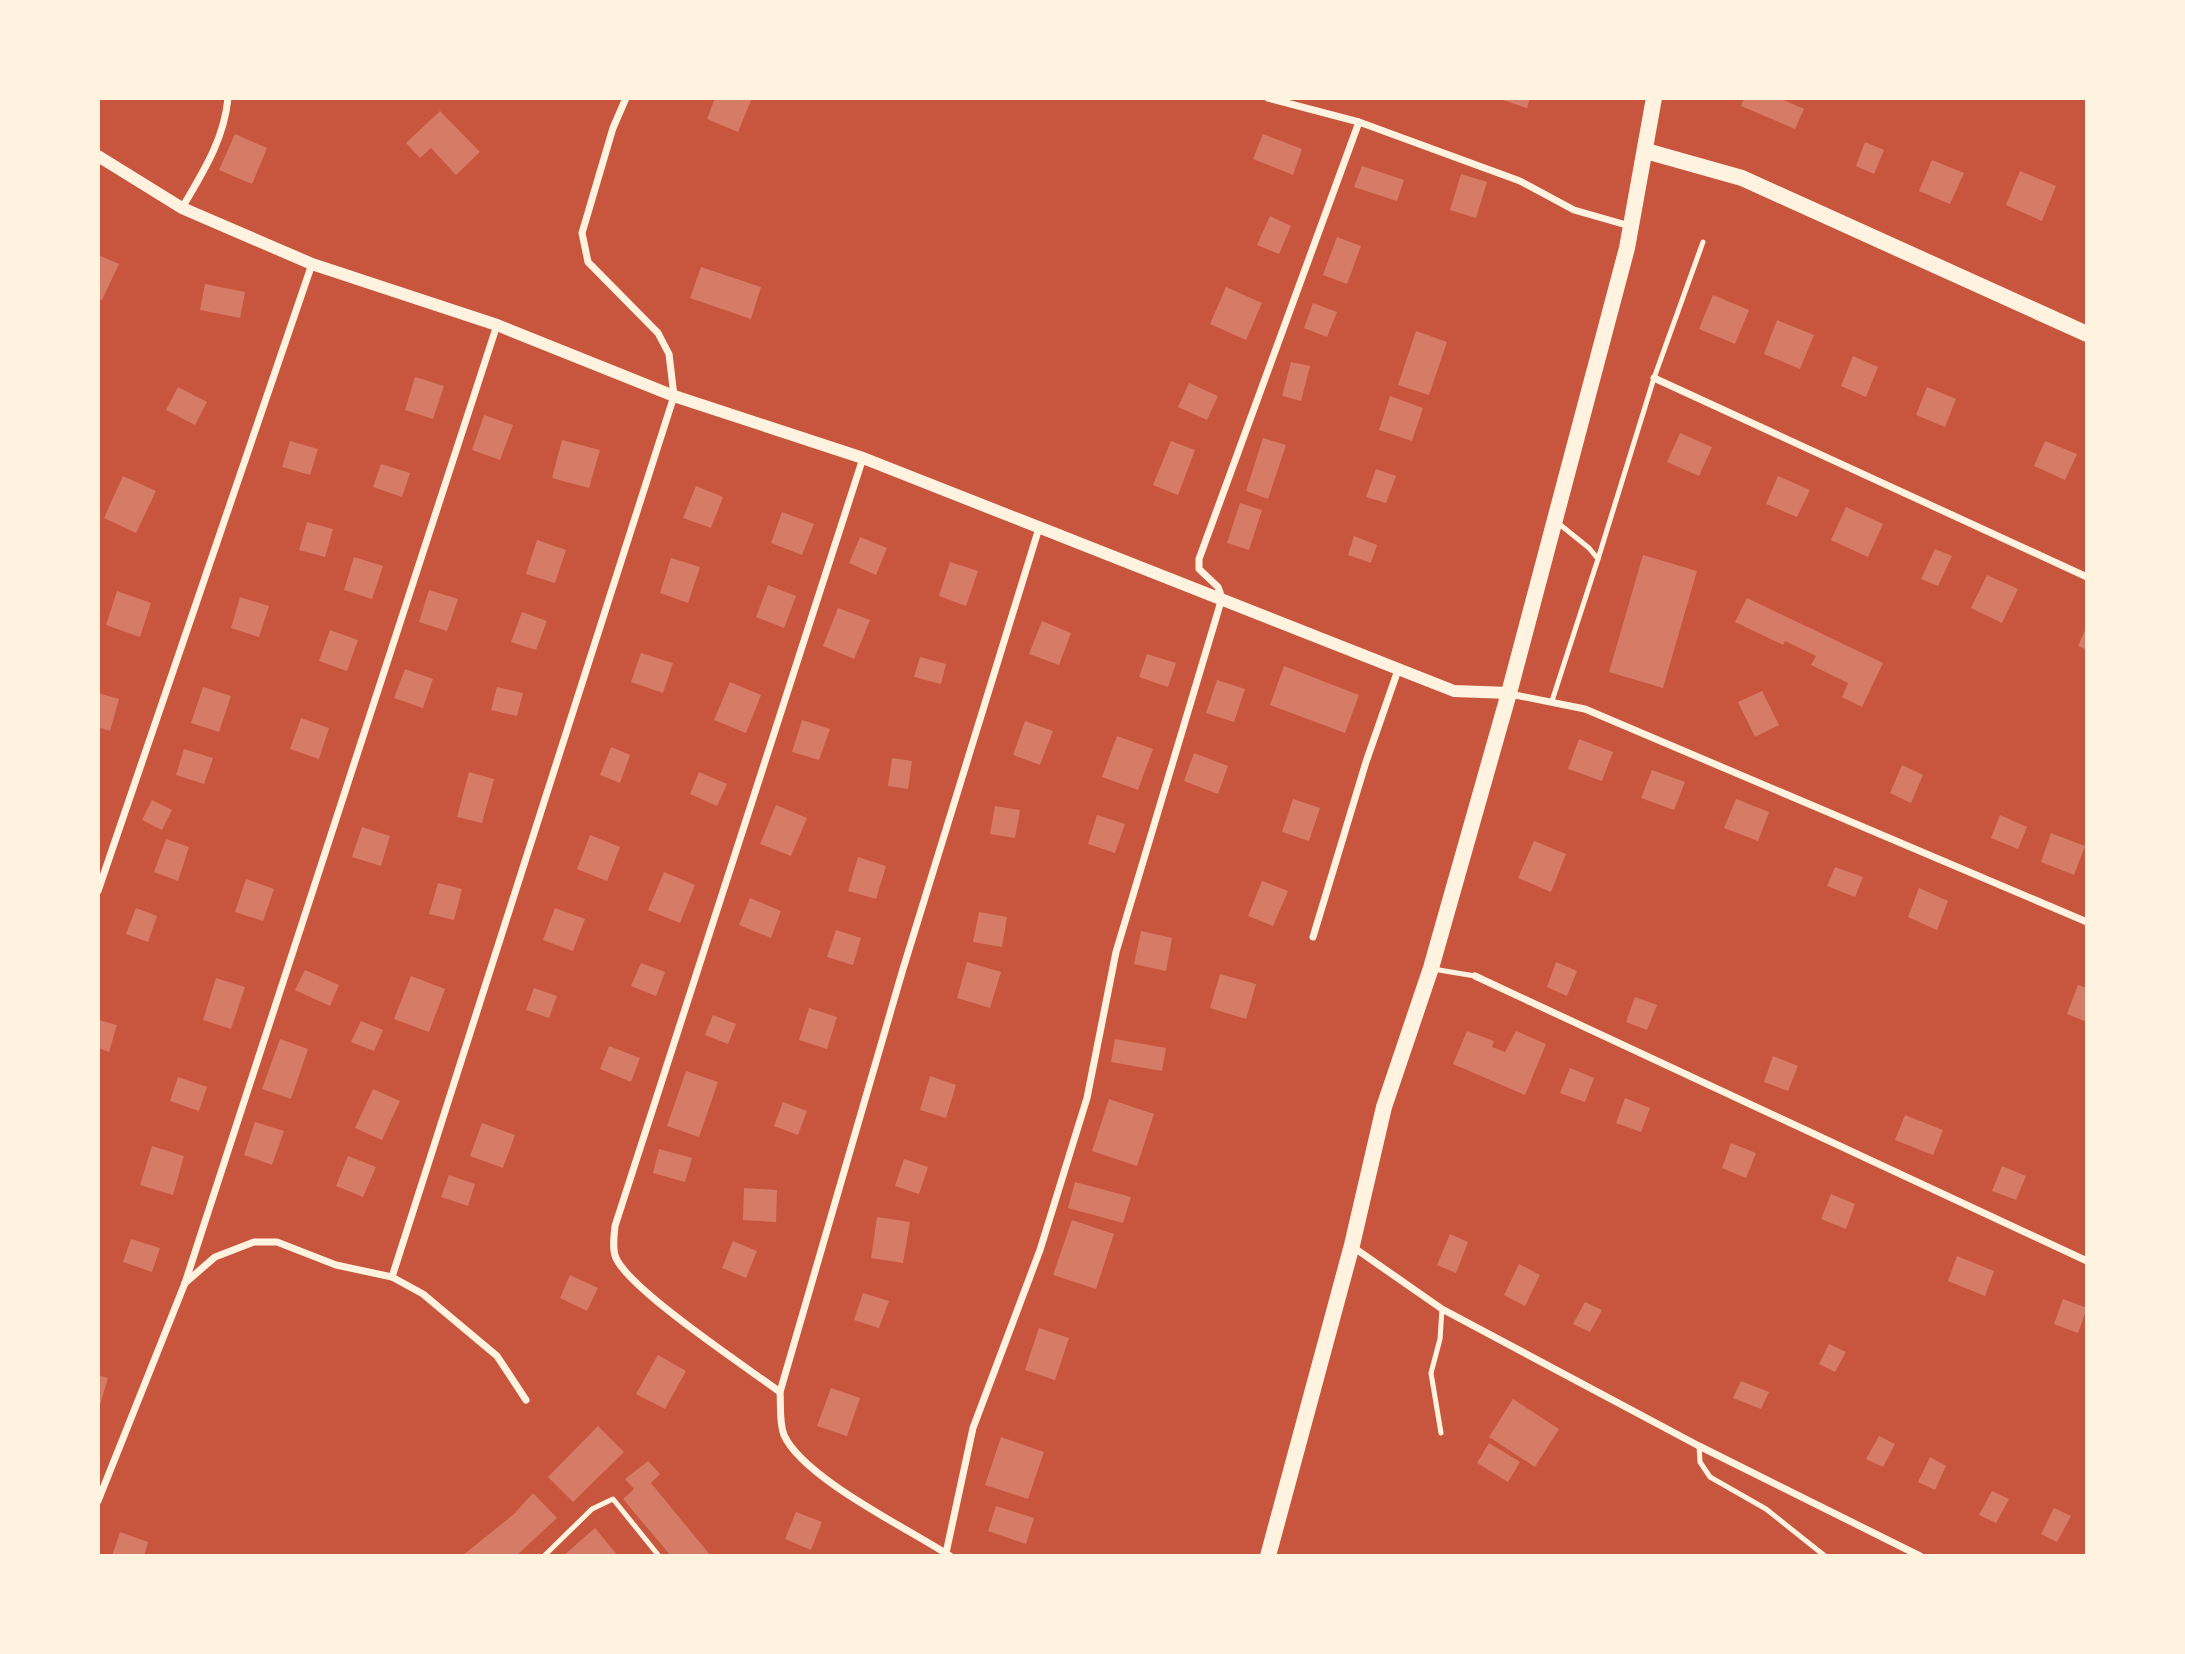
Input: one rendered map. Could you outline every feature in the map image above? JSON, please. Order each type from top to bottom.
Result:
[{"type":"main road","points":[[1268,1556],[1352,1245],[1384,1107],[1431,968],[1509,694],[1631,226],[1654,98]]},
{"type":"main road","points":[[1646,151],[1742,178],[2087,334]]},
{"type":"street","points":[[182,208],[209,161],[225,125],[228,98]]},
{"type":"street","points":[[392,1277],[674,396],[669,354],[658,333],[587,262],[583,248],[582,233],[613,128],[626,98]]},
{"type":"street","points":[[1268,98],[1359,122],[1520,181],[1574,210],[1631,226]]},
{"type":"street","points":[[1039,528],[903,969],[780,1392],[783,1433],[797,1455],[860,1503],[948,1555],[973,1428],[1040,1250],[1087,1098],[1126,915],[1222,598],[1219,587],[1199,569],[1199,559],[1359,122]]},
{"type":"street","points":[[98,156],[182,208],[312,264],[496,325],[674,396],[863,458],[1454,691],[1509,694],[1585,709],[2087,922]]},
{"type":"street","points":[[98,891],[312,264]]},
{"type":"street","points":[[98,1501],[185,1283],[496,325]]},
{"type":"street","points":[[1654,378],[2087,577]]},
{"type":"street","points":[[780,1392],[670,1310],[625,1270],[616,1257],[615,1226],[863,458]]},
{"type":"street","points":[[1313,937],[1366,762],[1398,670]]},
{"type":"street","points":[[1475,976],[2087,1261]]},
{"type":"street","points":[[185,1283],[215,1257],[254,1242],[278,1242],[336,1265],[392,1277],[424,1294],[497,1356],[526,1400]]},
{"type":"street","points":[[1352,1245],[1442,1309],[1699,1446],[1920,1556]]},
{"type":"lane","points":[[1552,701],[1654,378],[1703,242]]},
{"type":"lane","points":[[1553,519],[1589,548],[1598,559]]},
{"type":"lane","points":[[1431,968],[1475,976]]},
{"type":"lane","points":[[1441,1433],[1431,1373],[1440,1339],[1442,1309]]},
{"type":"lane","points":[[1699,1446],[1700,1462],[1710,1477],[1766,1509],[1825,1556]]},
{"type":"lane","points":[[544,1556],[592,1509],[612,1499],[659,1556]]},
{"type":"building","points":[[715,98],[752,98],[738,132],[707,119]]},
{"type":"building","points":[[1497,98],[1530,98],[1527,108]]},
{"type":"building","points":[[1744,98],[1779,98],[1804,109],[1795,129],[1741,106]]},
{"type":"building","points":[[440,111],[480,152],[456,175],[431,148],[420,158],[406,143]]},
{"type":"building","points":[[235,134],[267,148],[252,184],[219,170]]},
{"type":"building","points":[[1263,134],[1302,149],[1293,175],[1253,159]]},
{"type":"building","points":[[1865,142],[1884,150],[1874,174],[1856,166]]},
{"type":"building","points":[[1932,160],[1964,173],[1950,204],[1919,191]]},
{"type":"building","points":[[1362,166],[1404,180],[1397,201],[1354,187]]},
{"type":"building","points":[[2020,171],[2056,186],[2042,221],[2006,205]]},
{"type":"building","points":[[1461,174],[1487,182],[1476,218],[1450,210]]},
{"type":"building","points":[[1270,216],[1291,226],[1279,254],[1257,245]]},
{"type":"building","points":[[1337,237],[1361,246],[1347,284],[1323,275]]},
{"type":"building","points":[[98,255],[119,264],[102,300],[98,298]]},
{"type":"building","points":[[701,267],[761,287],[751,319],[690,298]]},
{"type":"building","points":[[205,284],[245,292],[240,318],[200,310]]},
{"type":"building","points":[[1226,287],[1262,303],[1246,340],[1210,324]]},
{"type":"building","points":[[1713,295],[1749,310],[1735,344],[1699,329]]},
{"type":"building","points":[[1313,303],[1337,312],[1327,337],[1304,328]]},
{"type":"building","points":[[1777,320],[1814,335],[1800,369],[1764,354]]},
{"type":"building","points":[[1416,331],[1447,342],[1429,395],[1398,385]]},
{"type":"building","points":[[1853,356],[1878,367],[1866,397],[1841,386]]},
{"type":"building","points":[[1291,362],[1310,366],[1301,401],[1282,396]]},
{"type":"building","points":[[415,377],[444,386],[433,419],[405,410]]},
{"type":"building","points":[[1189,383],[1218,396],[1207,420],[1178,407]]},
{"type":"building","points":[[178,387],[207,402],[195,425],[166,410]]},
{"type":"building","points":[[1927,387],[1956,399],[1945,427],[1916,415]]},
{"type":"building","points":[[1390,396],[1423,408],[1412,441],[1379,430]]},
{"type":"building","points":[[484,415],[513,425],[500,460],[472,450]]},
{"type":"building","points":[[1680,433],[1712,447],[1699,476],[1667,462]]},
{"type":"building","points":[[1263,438],[1286,445],[1268,499],[1246,491]]},
{"type":"building","points":[[562,440],[600,450],[589,488],[552,478]]},
{"type":"building","points":[[290,441],[318,449],[310,475],[282,467]]},
{"type":"building","points":[[1171,441],[1195,450],[1178,495],[1153,485]]},
{"type":"building","points":[[2045,441],[2077,454],[2065,480],[2034,466]]},
{"type":"building","points":[[381,464],[410,473],[402,497],[373,487]]},
{"type":"building","points":[[1376,469],[1396,476],[1386,503],[1366,497]]},
{"type":"building","points":[[123,476],[156,491],[136,533],[104,518]]},
{"type":"building","points":[[1778,476],[1810,490],[1797,517],[1766,504]]},
{"type":"building","points":[[696,486],[723,497],[711,528],[683,518]]},
{"type":"building","points":[[1240,503],[1262,510],[1249,550],[1227,543]]},
{"type":"building","points":[[1846,507],[1883,524],[1868,557],[1831,540]]},
{"type":"building","points":[[782,512],[814,524],[802,555],[771,543]]},
{"type":"building","points":[[307,522],[333,529],[325,557],[299,550]]},
{"type":"building","points":[[1354,536],[1377,545],[1371,563],[1348,555]]},
{"type":"building","points":[[860,537],[887,548],[876,575],[849,563]]},
{"type":"building","points":[[537,540],[566,550],[555,583],[526,574]]},
{"type":"building","points":[[1935,549],[1952,556],[1938,586],[1921,579]]},
{"type":"building","points":[[1643,555],[1697,571],[1663,688],[1609,672]]},
{"type":"building","points":[[354,557],[383,566],[372,599],[344,590]]},
{"type":"building","points":[[671,558],[700,567],[688,603],[660,593]]},
{"type":"building","points":[[950,562],[978,571],[966,606],[939,596]]},
{"type":"building","points":[[1987,575],[2018,589],[2002,623],[1971,608]]},
{"type":"building","points":[[768,585],[796,596],[784,628],[756,617]]},
{"type":"building","points":[[429,590],[458,599],[447,631],[419,622]]},
{"type":"building","points":[[117,591],[151,603],[140,637],[106,625]]},
{"type":"building","points":[[240,597],[269,606],[259,637],[231,628]]},
{"type":"building","points":[[1747,598],[1883,663],[1862,707],[1842,697],[1848,683],[1811,665],[1816,656],[1785,641],[1783,645],[1735,622]]},
{"type":"building","points":[[838,608],[870,620],[854,659],[823,646]]},
{"type":"building","points":[[522,612],[547,621],[536,650],[511,642]]},
{"type":"building","points":[[1042,621],[1071,633],[1059,665],[1029,654]]},
{"type":"building","points":[[2087,626],[2087,650],[2078,646]]},
{"type":"building","points":[[330,630],[358,640],[347,671],[319,661]]},
{"type":"building","points":[[641,653],[673,663],[663,693],[631,682]]},
{"type":"building","points":[[1147,654],[1176,663],[1168,687],[1139,677]]},
{"type":"building","points":[[920,657],[946,664],[941,684],[914,677]]},
{"type":"building","points":[[1284,666],[1359,695],[1345,733],[1270,705]]},
{"type":"building","points":[[405,669],[433,679],[423,708],[394,698]]},
{"type":"building","points":[[1217,680],[1245,689],[1234,722],[1206,713]]},
{"type":"building","points":[[730,682],[761,695],[746,733],[714,720]]},
{"type":"building","points":[[203,687],[231,696],[219,732],[191,723]]},
{"type":"building","points":[[497,687],[523,693],[517,716],[491,710]]},
{"type":"building","points":[[1762,691],[1779,725],[1755,737],[1738,702]]},
{"type":"building","points":[[98,693],[119,699],[110,731],[98,727]]},
{"type":"building","points":[[301,718],[329,728],[319,759],[290,749]]},
{"type":"building","points":[[802,720],[830,729],[819,760],[792,752]]},
{"type":"building","points":[[1025,721],[1053,731],[1040,765],[1013,755]]},
{"type":"building","points":[[1117,736],[1153,749],[1138,790],[1102,777]]},
{"type":"building","points":[[1579,739],[1613,752],[1602,781],[1568,769]]},
{"type":"building","points":[[611,747],[630,755],[620,783],[600,775]]},
{"type":"building","points":[[184,749],[213,758],[204,784],[176,775]]},
{"type":"building","points":[[1194,753],[1228,766],[1218,794],[1184,781]]},
{"type":"building","points":[[892,758],[912,761],[908,789],[888,786]]},
{"type":"building","points":[[1902,765],[1923,775],[1911,803],[1890,793]]},
{"type":"building","points":[[1652,770],[1685,782],[1674,810],[1641,798]]},
{"type":"building","points":[[469,772],[494,779],[482,823],[457,817]]},
{"type":"building","points":[[699,772],[727,784],[717,806],[690,794]]},
{"type":"building","points":[[1293,799],[1320,808],[1309,841],[1282,832]]},
{"type":"building","points":[[1736,799],[1769,812],[1758,841],[1724,828]]},
{"type":"building","points":[[152,800],[172,810],[162,830],[142,820]]},
{"type":"building","points":[[776,805],[807,818],[791,856],[760,844]]},
{"type":"building","points":[[995,806],[1020,810],[1015,838],[990,834]]},
{"type":"building","points":[[1097,815],[1125,824],[1115,853],[1088,844]]},
{"type":"building","points":[[2000,815],[2027,827],[2018,849],[1991,838]]},
{"type":"building","points":[[362,827],[390,836],[381,866],[352,857]]},
{"type":"building","points":[[2051,833],[2085,846],[2074,875],[2041,862]]},
{"type":"building","points":[[590,835],[620,847],[607,881],[577,869]]},
{"type":"building","points":[[166,839],[189,847],[178,881],[154,872]]},
{"type":"building","points":[[1534,841],[1566,854],[1551,892],[1518,878]]},
{"type":"building","points":[[858,857],[886,866],[876,899],[848,891]]},
{"type":"building","points":[[1835,867],[1863,877],[1855,897],[1827,886]]},
{"type":"building","points":[[664,872],[695,885],[680,923],[648,910]]},
{"type":"building","points":[[246,879],[274,889],[263,921],[235,912]]},
{"type":"building","points":[[1262,881],[1288,891],[1273,926],[1248,916]]},
{"type":"building","points":[[438,883],[462,889],[454,920],[429,914]]},
{"type":"building","points":[[1919,888],[1948,901],[1937,930],[1908,917]]},
{"type":"building","points":[[750,898],[781,911],[771,938],[739,925]]},
{"type":"building","points":[[136,908],[157,916],[148,942],[126,934]]},
{"type":"building","points":[[555,908],[585,919],[573,951],[543,940]]},
{"type":"building","points":[[979,912],[1007,917],[1002,947],[973,942]]},
{"type":"building","points":[[836,930],[861,938],[853,965],[827,957]]},
{"type":"building","points":[[1141,931],[1172,938],[1166,971],[1134,964]]},
{"type":"building","points":[[967,962],[1001,972],[990,1008],[957,998]]},
{"type":"building","points":[[1556,962],[1577,971],[1567,996],[1547,987]]},
{"type":"building","points":[[641,963],[665,972],[656,996],[631,986]]},
{"type":"building","points":[[305,970],[339,985],[330,1006],[295,990]]},
{"type":"building","points":[[1220,974],[1256,984],[1246,1019],[1210,1008]]},
{"type":"building","points":[[411,976],[445,989],[429,1032],[394,1019]]},
{"type":"building","points":[[216,978],[245,987],[231,1029],[203,1020]]},
{"type":"building","points":[[2078,985],[2087,988],[2087,1022],[2067,1014]]},
{"type":"building","points":[[534,988],[557,996],[549,1018],[526,1010]]},
{"type":"building","points":[[1635,997],[1657,1005],[1647,1030],[1626,1022]]},
{"type":"building","points":[[809,1008],[837,1017],[827,1049],[799,1040]]},
{"type":"building","points":[[713,1015],[736,1024],[728,1044],[705,1035]]},
{"type":"building","points":[[98,1020],[117,1025],[109,1052],[98,1048]]},
{"type":"building","points":[[361,1021],[383,1030],[374,1051],[351,1042]]},
{"type":"building","points":[[1467,1031],[1494,1041],[1492,1047],[1505,1052],[1516,1031],[1546,1044],[1525,1095],[1453,1064]]},
{"type":"building","points":[[280,1039],[308,1049],[291,1099],[262,1089]]},
{"type":"building","points":[[1115,1039],[1166,1048],[1162,1071],[1111,1062]]},
{"type":"building","points":[[609,1046],[640,1058],[631,1082],[600,1069]]},
{"type":"building","points":[[1773,1056],[1798,1066],[1788,1091],[1764,1082]]},
{"type":"building","points":[[1570,1068],[1594,1078],[1585,1102],[1560,1093]]},
{"type":"building","points":[[686,1071],[718,1082],[699,1137],[667,1126]]},
{"type":"building","points":[[930,1076],[956,1085],[946,1118],[920,1110]]},
{"type":"building","points":[[178,1077],[207,1087],[199,1111],[170,1101]]},
{"type":"building","points":[[373,1089],[400,1101],[382,1140],[355,1128]]},
{"type":"building","points":[[1625,1098],[1650,1108],[1641,1132],[1616,1123]]},
{"type":"building","points":[[1109,1099],[1154,1114],[1137,1166],[1092,1151]]},
{"type":"building","points":[[783,1102],[807,1111],[798,1135],[774,1126]]},
{"type":"building","points":[[1905,1115],[1943,1130],[1933,1155],[1895,1140]]},
{"type":"building","points":[[255,1122],[284,1131],[272,1165],[244,1155]]},
{"type":"building","points":[[482,1123],[515,1135],[503,1168],[470,1156]]},
{"type":"building","points":[[1731,1143],[1756,1153],[1746,1178],[1722,1168]]},
{"type":"building","points":[[152,1146],[184,1156],[173,1195],[140,1185]]},
{"type":"building","points":[[659,1149],[692,1158],[685,1182],[653,1173]]},
{"type":"building","points":[[348,1156],[376,1167],[363,1197],[336,1186]]},
{"type":"building","points":[[904,1159],[928,1167],[919,1194],[895,1186]]},
{"type":"building","points":[[2002,1166],[2026,1176],[2016,1200],[1992,1191]]},
{"type":"building","points":[[449,1175],[475,1184],[468,1206],[441,1197]]},
{"type":"building","points":[[1075,1182],[1131,1197],[1123,1223],[1068,1208]]},
{"type":"building","points":[[744,1188],[777,1190],[776,1222],[743,1220]]},
{"type":"building","points":[[1831,1194],[1855,1204],[1846,1229],[1821,1219]]},
{"type":"building","points":[[877,1217],[910,1222],[903,1263],[871,1258]]},
{"type":"building","points":[[1072,1220],[1114,1234],[1096,1289],[1053,1275]]},
{"type":"building","points":[[1450,1234],[1468,1242],[1456,1273],[1437,1265]]},
{"type":"building","points":[[131,1239],[160,1248],[152,1272],[123,1262]]},
{"type":"building","points":[[733,1241],[757,1251],[746,1278],[722,1268]]},
{"type":"building","points":[[1957,1256],[1994,1271],[1985,1296],[1948,1281]]},
{"type":"building","points":[[1519,1264],[1540,1275],[1525,1306],[1504,1295]]},
{"type":"building","points":[[570,1275],[598,1288],[587,1311],[560,1298]]},
{"type":"building","points":[[863,1293],[889,1301],[879,1328],[854,1320]]},
{"type":"building","points":[[2063,1299],[2087,1308],[2078,1333],[2054,1324]]},
{"type":"building","points":[[1585,1302],[1602,1310],[1590,1332],[1573,1324]]},
{"type":"building","points":[[1039,1328],[1069,1338],[1055,1380],[1025,1370]]},
{"type":"building","points":[[1829,1344],[1846,1352],[1835,1372],[1819,1364]]},
{"type":"building","points":[[658,1355],[686,1371],[665,1409],[636,1394]]},
{"type":"building","points":[[98,1375],[108,1378],[99,1408],[98,1407]]},
{"type":"building","points":[[1741,1381],[1769,1392],[1761,1409],[1733,1398]]},
{"type":"building","points":[[831,1388],[860,1398],[847,1436],[817,1426]]},
{"type":"building","points":[[1513,1399],[1559,1429],[1535,1467],[1489,1437]]},
{"type":"building","points":[[598,1426],[624,1452],[573,1502],[548,1477]]},
{"type":"building","points":[[1879,1436],[1895,1444],[1883,1467],[1866,1459]]},
{"type":"building","points":[[1001,1437],[1044,1452],[1028,1499],[985,1485]]},
{"type":"building","points":[[1489,1443],[1520,1462],[1508,1482],[1477,1463]]},
{"type":"building","points":[[1930,1457],[1946,1466],[1935,1490],[1918,1482]]},
{"type":"building","points":[[648,1461],[660,1474],[651,1483],[711,1556],[671,1556],[623,1499],[634,1489],[625,1479]]},
{"type":"building","points":[[1992,1491],[2009,1499],[1996,1523],[1979,1515]]},
{"type":"building","points":[[533,1493],[557,1518],[516,1556],[462,1556],[514,1514]]},
{"type":"building","points":[[996,1506],[1034,1518],[1026,1544],[988,1531]]},
{"type":"building","points":[[2054,1508],[2071,1516],[2057,1542],[2041,1534]]},
{"type":"building","points":[[796,1512],[822,1522],[811,1550],[785,1539]]},
{"type":"building","points":[[595,1528],[618,1556],[563,1556]]},
{"type":"building","points":[[120,1532],[148,1542],[144,1556],[112,1556]]}]
